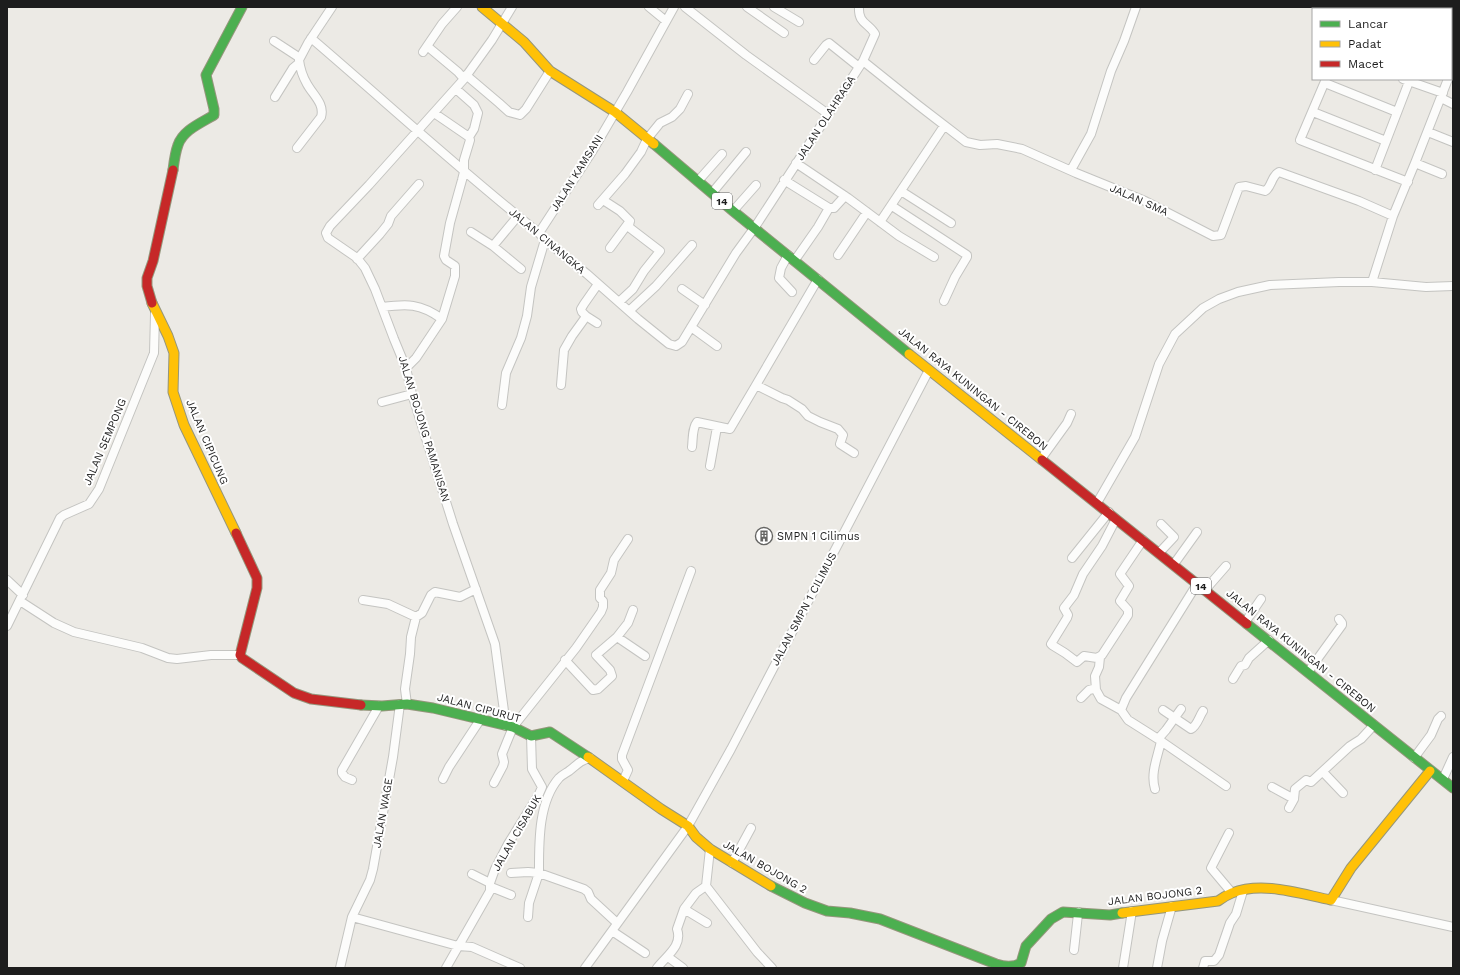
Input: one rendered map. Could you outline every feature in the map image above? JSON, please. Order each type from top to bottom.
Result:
[{"type":"main road","name":"JALAN CIPICUNG","points":[[240,655],[257,588],[257,578],[184,425],[177,406],[173,388],[174,352],[155,315],[147,287],[147,278],[153,261],[176,157],[182,137],[215,113],[206,75],[242,7]]},
{"type":"main road","name":"JALAN RAYA KUNINGAN - CIREBON","points":[[482,7],[524,42],[550,71],[615,112],[754,228],[929,370],[1109,512],[1197,584],[1246,621],[1374,726],[1453,788]]},
{"type":"main road","name":"JALAN CIPURUT","points":[[240,655],[254,667],[265,673],[279,684],[294,693],[311,699],[379,706],[404,704],[433,708],[510,726],[531,736]]},
{"type":"main road","points":[[531,736],[550,732],[688,826]]},
{"type":"main road","points":[[1331,900],[1351,868],[1430,771]]},
{"type":"main road","name":"JALAN BOJONG 2","points":[[688,826],[696,838],[710,849],[779,890],[805,903],[827,912],[850,913],[883,920],[1008,968],[1019,966],[1026,946],[1051,919],[1063,912],[1103,915],[1218,901],[1232,893],[1270,888],[1331,900]]},
{"type":"street","points":[[275,97],[332,7]]},
{"type":"street","points":[[457,7],[442,24],[425,49],[499,102],[509,112],[520,115],[526,110],[550,71]]},
{"type":"street","name":"JALAN BOJONG PAMANISAN","points":[[510,726],[495,644],[412,394],[406,368],[365,268],[357,259],[328,238],[327,230],[456,89],[512,7]]},
{"type":"street","points":[[649,7],[666,21]]},
{"type":"street","name":"JALAN KAMSANI","points":[[539,233],[593,150],[646,60],[674,7]]},
{"type":"street","points":[[685,7],[746,55],[828,114]]},
{"type":"street","points":[[746,7],[784,33]]},
{"type":"street","points":[[774,7],[799,22]]},
{"type":"street","name":"JALAN OLAHRAGA","points":[[754,228],[861,64],[875,34],[861,20],[859,15],[859,7]]},
{"type":"street","points":[[1071,170],[1091,134],[1111,71],[1136,7]]},
{"type":"street","name":"JALAN CINANGKA","points":[[311,38],[418,130],[464,172],[539,233],[545,240],[618,302],[673,346],[679,346],[682,342],[736,253],[754,228]]},
{"type":"street","points":[[274,41],[299,60],[304,80],[322,107],[321,117],[297,148]]},
{"type":"street","name":"JALAN SMA","points":[[814,60],[829,43],[861,64],[966,142],[980,145],[997,144],[1022,149],[1145,201],[1213,236],[1221,235],[1239,187],[1246,186],[1265,191],[1268,189],[1274,175],[1279,172],[1359,201],[1393,216]]},
{"type":"street","points":[[1452,70],[1453,66]]},
{"type":"street","points":[[1375,170],[1397,112],[1407,80],[1442,96],[1453,104]]},
{"type":"street","points":[[1372,282],[1393,216],[1416,163],[1448,80]]},
{"type":"street","points":[[1397,112],[1325,81],[1300,140],[1408,182]]},
{"type":"street","points":[[406,368],[416,358],[442,319],[455,276],[456,266],[446,260],[444,256],[450,222],[464,172],[464,160],[470,140],[469,137],[474,129],[478,113],[474,105],[456,89]]},
{"type":"street","points":[[618,302],[633,289],[644,271],[660,251],[630,228],[630,221],[620,211],[600,203],[629,168],[647,139],[660,124],[680,109],[688,94]]},
{"type":"street","points":[[1313,112],[1386,141]]},
{"type":"street","points":[[434,113],[469,137]]},
{"type":"street","points":[[880,222],[944,126]]},
{"type":"street","points":[[1428,132],[1453,142]]},
{"type":"street","points":[[712,193],[746,152]]},
{"type":"street","points":[[698,181],[722,154]]},
{"type":"street","points":[[796,163],[845,196],[898,236],[934,257]]},
{"type":"street","points":[[1416,163],[1442,174]]},
{"type":"street","points":[[784,180],[829,208],[834,208],[845,196]]},
{"type":"street","points":[[357,259],[386,227],[391,216],[419,184]]},
{"type":"street","points":[[734,211],[756,185]]},
{"type":"street","points":[[901,191],[951,223]]},
{"type":"street","points":[[892,206],[967,255],[944,301]]},
{"type":"street","points":[[792,292],[780,278],[781,268],[792,258],[818,227],[829,208]]},
{"type":"street","points":[[838,255],[867,212]]},
{"type":"street","points":[[493,246],[518,216]]},
{"type":"street","points":[[610,248],[630,221]]},
{"type":"street","points":[[471,232],[493,246],[521,269]]},
{"type":"street","points":[[502,404],[506,372],[521,338],[527,316],[531,287],[545,240]]},
{"type":"street","points":[[629,310],[656,286],[692,245]]},
{"type":"street","points":[[692,447],[694,426],[697,422],[728,429],[731,427],[818,279]]},
{"type":"street","points":[[1097,503],[1136,436],[1159,364],[1175,334],[1203,308],[1219,299],[1238,292],[1270,285],[1372,282],[1426,287],[1453,286]]},
{"type":"street","points":[[597,323],[582,312],[582,306],[598,284]]},
{"type":"street","points":[[682,290],[705,305]]},
{"type":"street","points":[[382,307],[409,304],[432,312],[442,319]]},
{"type":"street","name":"JALAN SEMPONG","points":[[7,626],[60,518],[89,504],[99,489],[154,353],[155,315]]},
{"type":"street","points":[[561,384],[564,350],[586,316]]},
{"type":"street","points":[[691,327],[718,346]]},
{"type":"street","name":"JALAN SMPN 1 CILIMUS","points":[[585,968],[688,826],[734,742],[929,370]]},
{"type":"street","points":[[756,385],[788,400],[815,420],[838,429],[843,435],[840,444],[854,453]]},
{"type":"street","points":[[382,402],[412,394]]},
{"type":"street","points":[[1041,459],[1067,423],[1071,414]]},
{"type":"street","points":[[710,466],[718,427]]},
{"type":"street","points":[[1072,558],[1109,512]]},
{"type":"street","points":[[1100,657],[1084,656],[1077,662],[1051,644],[1068,618],[1064,608],[1074,595],[1083,574],[1102,546],[1116,519]]},
{"type":"street","points":[[1159,553],[1174,537],[1161,524]]},
{"type":"street","points":[[1174,564],[1197,532]]},
{"type":"street","points":[[494,783],[503,766],[504,762],[502,754],[510,726],[576,648],[601,612],[604,607],[603,601],[600,598],[600,590],[611,573],[614,560],[628,539]]},
{"type":"street","points":[[1143,540],[1120,574],[1129,586],[1120,601],[1128,610],[1128,615],[1100,657],[1099,667],[1095,676],[1096,690],[1102,699],[1121,710],[1128,720],[1160,740],[1226,786]]},
{"type":"street","points":[[1205,590],[1226,566]]},
{"type":"street","points":[[623,781],[628,770],[622,759],[622,755],[691,571]]},
{"type":"street","points":[[7,580],[22,598],[54,623],[74,632],[142,648],[168,658],[176,659],[211,655],[240,655]]},
{"type":"street","points":[[1121,710],[1126,698],[1197,584]]},
{"type":"street","points":[[363,600],[388,604],[416,617],[422,613],[434,592],[460,597],[476,589]]},
{"type":"street","points":[[1246,621],[1261,599]]},
{"type":"street","points":[[565,660],[593,690],[598,689],[612,676],[610,670],[596,655],[617,636],[628,622],[633,610]]},
{"type":"street","name":"JALAN WAGE","points":[[340,968],[352,917],[370,880],[373,869],[404,704],[411,637],[416,617]]},
{"type":"street","points":[[1308,672],[1342,625],[1339,619]]},
{"type":"street","points":[[617,636],[646,656]]},
{"type":"street","points":[[1233,679],[1241,666],[1245,665],[1249,658],[1269,640]]},
{"type":"street","points":[[1081,698],[1089,690],[1096,690]]},
{"type":"street","points":[[352,780],[345,777],[342,770],[379,706]]},
{"type":"street","points":[[1155,789],[1153,774],[1160,740],[1181,709]]},
{"type":"street","points":[[1163,710],[1191,729],[1195,727],[1198,718],[1203,711]]},
{"type":"street","points":[[1414,758],[1431,735],[1438,719],[1441,716]]},
{"type":"street","points":[[443,779],[449,767],[480,720]]},
{"type":"street","points":[[1289,808],[1294,799],[1295,790],[1306,780],[1311,782],[1374,726]]},
{"type":"street","name":"JALAN CISABUK","points":[[446,968],[490,885],[495,869],[508,844],[540,794],[542,787],[532,769],[531,736]]},
{"type":"street","points":[[1443,779],[1453,757]]},
{"type":"street","points":[[528,917],[529,903],[539,873],[542,810],[560,778],[579,761],[590,758]]},
{"type":"street","points":[[1323,772],[1343,793]]},
{"type":"street","points":[[1272,787],[1294,799]]},
{"type":"street","points":[[732,863],[751,828]]},
{"type":"street","points":[[1229,833],[1211,868],[1232,893]]},
{"type":"street","points":[[710,849],[706,886],[757,952],[772,968]]},
{"type":"street","points":[[511,873],[539,873],[584,889],[588,892],[591,899],[617,923]]},
{"type":"street","points":[[472,874],[511,895]]},
{"type":"street","points":[[657,968],[668,957],[677,944],[679,934],[677,928],[684,909],[696,893],[706,886]]},
{"type":"street","points":[[1203,968],[1205,961],[1214,961],[1219,955],[1230,923],[1236,914],[1243,891]]},
{"type":"street","points":[[1331,900],[1453,926]]},
{"type":"street","points":[[1157,968],[1162,942],[1172,906]]},
{"type":"street","points":[[684,909],[707,923]]},
{"type":"street","points":[[1123,968],[1132,911]]},
{"type":"street","points":[[1074,950],[1079,912]]},
{"type":"street","points":[[352,917],[458,946],[472,947],[520,968]]},
{"type":"street","points":[[612,930],[645,953]]},
{"type":"street","points":[[668,957],[683,968]]},
{"type":"traffic: fast","points":[[173,170],[176,151],[180,140],[193,127],[214,115],[206,75],[242,7]]},
{"type":"traffic: fast","points":[[654,144],[733,211],[909,354]]},
{"type":"traffic: fast","points":[[1247,624],[1453,788]]},
{"type":"traffic: fast","points":[[361,705],[382,706],[407,704],[433,708],[513,727],[531,736],[550,732],[588,757]]},
{"type":"traffic: fast","points":[[771,886],[805,903],[827,911],[850,913],[880,919],[996,964],[1006,966],[1015,966],[1021,963],[1026,946],[1051,919],[1063,912],[1110,915],[1122,913]]},
{"type":"traffic: slow","points":[[482,7],[524,42],[550,71],[615,112],[654,144]]},
{"type":"traffic: slow","points":[[152,303],[168,336],[174,353],[173,392],[184,425],[236,533]]},
{"type":"traffic: slow","points":[[909,354],[1042,460]]},
{"type":"traffic: slow","points":[[588,757],[661,809],[688,826],[696,837],[710,849],[771,886]]},
{"type":"traffic: slow","points":[[1122,913],[1218,901],[1232,893],[1256,888],[1282,890],[1331,900],[1351,868],[1430,771]]},
{"type":"traffic: jam","points":[[152,303],[147,286],[147,278],[153,261],[173,170]]},
{"type":"traffic: jam","points":[[1042,460],[1247,624]]},
{"type":"traffic: jam","points":[[236,533],[257,578],[257,588],[240,655],[242,658],[294,693],[311,699],[361,705]]},
{"type":"place","name":"SMPN 1 Cilimus","points":[[764,536]]}]
